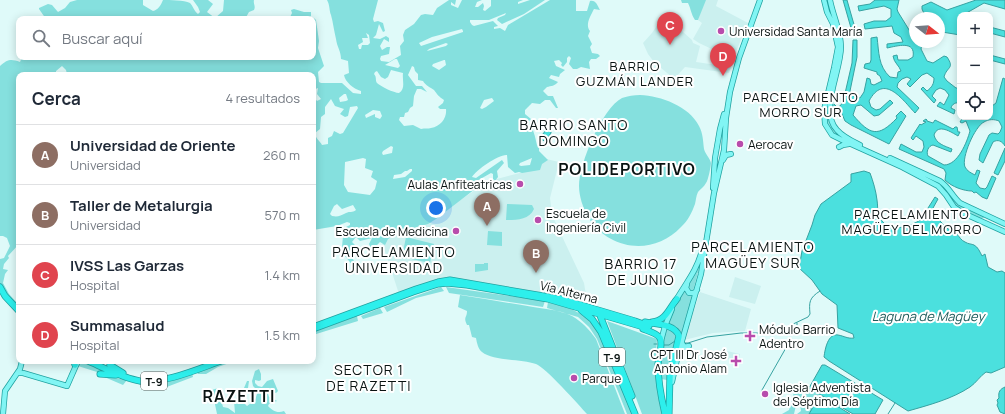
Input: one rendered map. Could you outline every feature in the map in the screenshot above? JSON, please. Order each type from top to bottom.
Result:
[{"type":"highway","name":"Vía Alterna","points":[[316,327],[410,291],[446,280],[460,281],[561,299],[599,315]]},
{"type":"highway","name":"Vía Alterna","points":[[316,327],[442,283],[467,285],[539,297],[599,315],[607,315],[633,322]]},
{"type":"highway","points":[[0,287],[5,296],[16,308]]},
{"type":"highway","points":[[0,293],[16,312]]},
{"type":"highway","points":[[633,322],[657,322],[663,319],[677,299]]},
{"type":"highway","name":"T-9","points":[[578,308],[592,319],[597,326]]},
{"type":"highway","name":"T-9","points":[[599,315],[604,317],[607,315]]},
{"type":"highway","name":"T-9","points":[[599,315],[594,320],[604,338],[637,414]]},
{"type":"highway","name":"T-9","points":[[599,315],[627,381],[637,414]]},
{"type":"highway","points":[[633,322],[658,336],[661,342],[658,374],[660,394],[665,414]]},
{"type":"highway","points":[[643,322],[674,329],[679,336],[670,380],[670,414]]},
{"type":"highway","points":[[658,374],[662,382],[665,383],[670,380],[680,348]]},
{"type":"highway","name":"T-9","points":[[95,364],[130,378]]},
{"type":"highway","name":"T-9","points":[[102,364],[139,378],[157,379],[204,364]]},
{"type":"highway","points":[[110,364],[123,373]]},
{"type":"highway","name":"T-9","points":[[100,374],[144,381],[161,380],[212,364]]},
{"type":"main road","points":[[670,414],[672,382],[682,340],[698,286],[714,193],[721,163],[730,92],[740,56],[760,0]]},
{"type":"main road","points":[[661,342],[665,326],[677,299],[697,266],[703,246],[714,184],[716,152],[734,68],[760,0]]},
{"type":"main road","points":[[824,0],[827,12],[834,24],[838,47],[824,110],[825,124],[838,141],[839,146],[851,144]]},
{"type":"main road","points":[[830,0],[841,46],[840,60],[830,112],[833,126],[836,130],[843,136],[861,146],[940,181],[946,185],[955,199],[960,203],[1005,224]]},
{"type":"main road","points":[[832,135],[902,167],[938,186],[954,207],[963,213],[1005,232]]},
{"type":"main road","points":[[716,152],[722,149]]},
{"type":"main road","points":[[721,163],[726,155],[731,154]]},
{"type":"main road","points":[[688,283],[686,288],[689,293],[694,292],[698,286]]},
{"type":"main road","points":[[682,340],[683,346],[689,346]]},
{"type":"main road","points":[[3,414],[5,391],[19,372],[21,364]]},
{"type":"main road","points":[[19,372],[66,384],[75,364]]},
{"type":"shaded area","points":[[77,0],[143,0],[143,5],[153,11],[159,7],[163,0],[181,1],[190,3],[198,14],[200,12],[193,0],[208,0],[213,4],[207,12],[212,16],[44,16],[39,9],[48,4],[52,5],[58,12],[65,8],[70,2]]},
{"type":"shaded area","points":[[224,0],[254,0],[254,10],[249,12],[247,16],[217,16],[223,11]]},
{"type":"shaded area","points":[[327,0],[378,0],[373,19],[374,22],[378,21],[383,23],[385,31],[383,32],[379,24],[376,35],[373,38],[380,39],[386,36],[389,38],[389,42],[384,39],[380,46],[382,50],[390,47],[389,54],[381,56],[380,59],[381,61],[389,62],[401,55],[400,46],[404,41],[403,35],[405,30],[414,24],[421,15],[433,15],[437,8],[449,0],[456,0],[455,5],[451,2],[451,5],[458,8],[462,0],[482,0],[477,2],[475,7],[478,7],[483,3],[483,10],[485,11],[491,6],[491,0],[523,0],[518,2],[518,4],[530,0],[545,0],[524,14],[502,24],[497,20],[506,13],[489,20],[470,20],[474,26],[493,21],[498,26],[494,27],[494,29],[500,28],[505,31],[508,25],[550,0],[576,0],[576,11],[587,11],[590,1],[594,1],[600,10],[594,9],[591,15],[588,24],[590,31],[588,36],[592,44],[590,47],[592,53],[600,56],[596,59],[591,59],[589,62],[590,69],[581,67],[573,69],[569,64],[571,58],[569,56],[563,67],[559,60],[554,61],[556,66],[565,70],[559,77],[551,75],[549,78],[558,82],[547,87],[543,91],[548,96],[553,96],[558,108],[556,108],[550,100],[545,100],[540,104],[532,103],[525,110],[525,114],[531,119],[528,122],[533,130],[539,151],[548,160],[542,164],[540,170],[515,173],[508,167],[507,155],[503,155],[493,160],[478,170],[472,177],[476,178],[502,160],[504,163],[497,171],[498,177],[495,181],[493,179],[493,174],[491,173],[466,187],[466,191],[469,191],[477,185],[479,186],[428,224],[398,232],[374,232],[373,235],[375,237],[393,236],[388,239],[385,245],[380,242],[374,248],[371,248],[369,244],[372,238],[360,241],[356,237],[352,242],[360,249],[359,257],[352,254],[351,256],[354,261],[358,263],[358,272],[345,256],[342,247],[345,231],[344,228],[350,225],[350,223],[347,222],[337,226],[316,230],[316,136],[322,145],[328,144],[328,138],[332,136],[334,131],[340,134],[343,133],[358,108],[357,106],[350,107],[348,116],[345,117],[340,114],[344,109],[335,106],[331,99],[325,107],[325,114],[321,117],[320,129],[316,132],[316,100],[317,101],[321,99],[317,94],[318,88],[316,89],[316,72],[66,72],[62,66],[56,72],[16,72],[16,247],[8,256],[9,258],[4,264],[3,269],[8,270],[5,274],[3,283],[9,294],[16,302],[16,306],[0,284],[0,259],[4,258],[10,246],[7,238],[0,236],[0,66],[10,60],[20,62],[21,60],[316,60],[316,20],[319,41],[318,48],[324,66],[318,72],[319,82],[342,83],[353,93],[361,94],[361,91],[350,85],[345,78],[344,75],[349,73],[348,61],[341,59]],"holes":[[[462,29],[463,31],[421,46],[419,43],[432,37]],[[366,33],[369,35],[370,43],[368,45],[362,45],[361,49],[359,49],[358,45],[363,42],[362,38],[368,38]],[[446,43],[448,44],[446,46],[427,51]],[[397,59],[400,66],[398,68],[385,65]],[[445,60],[446,65],[439,70],[432,66],[433,64]],[[412,66],[418,74],[418,80],[423,81],[444,100],[438,107],[440,109],[446,109],[446,112],[443,121],[435,127],[421,129],[413,125],[404,126],[399,120],[400,117],[404,117],[405,113],[408,112],[413,106],[414,96],[417,89],[427,92],[422,86],[416,86],[408,75]],[[391,70],[403,73],[403,87],[401,91],[399,93],[394,92],[377,83],[374,74],[375,72],[377,71],[381,77],[385,79],[388,77]],[[346,94],[348,100],[340,102],[339,98]],[[492,98],[494,101],[486,107],[482,109],[480,108],[484,100]],[[373,110],[380,111],[382,116],[380,119],[375,117],[375,114],[366,118],[365,115]],[[391,146],[393,147],[392,153],[383,155],[382,153]],[[363,158],[366,159],[365,168],[373,171],[371,177],[377,181],[375,189],[370,195],[348,192],[344,185],[345,162]],[[532,158],[530,165],[519,165],[520,163]],[[412,169],[412,171],[405,177],[393,179],[394,175],[401,174]],[[337,204],[342,209],[353,205],[356,210],[339,216],[332,216],[330,214],[334,206]]]},
{"type":"shaded area","points":[[681,0],[706,0],[698,20],[695,20],[688,3],[682,3]]},
{"type":"shaded area","name":"Universidad Santa María","points":[[705,0],[718,0],[716,6],[748,23],[733,59],[693,39],[702,23],[698,20]]},
{"type":"shaded area","points":[[294,9],[304,12],[311,12],[311,16],[290,16],[292,13],[291,10]]},
{"type":"shaded area","points":[[664,15],[692,40],[693,43],[700,46],[696,62],[731,67],[729,73],[685,67],[675,78],[673,78],[654,62],[643,43]]},
{"type":"shaded area","points":[[830,90],[829,114],[840,136],[839,138],[830,127],[826,116],[826,104]]},
{"type":"shaded area","points":[[640,95],[657,97],[674,103],[689,113],[700,129],[705,151],[711,163],[707,182],[698,192],[693,210],[683,225],[670,236],[658,242],[645,246],[632,246],[620,243],[608,237],[597,228],[584,210],[579,186],[580,176],[587,151],[607,113],[614,104],[622,98]]},
{"type":"shaded area","points":[[542,158],[559,162],[550,198],[552,215],[584,283],[586,295],[556,296],[462,280],[399,294],[381,239],[425,224],[484,184],[493,180],[539,168]]},
{"type":"shaded area","points":[[893,161],[944,185],[955,200],[983,215],[984,218],[980,219],[962,211],[954,205],[943,189]]},
{"type":"shaded area","points":[[507,204],[532,205],[534,209],[532,213],[526,217],[506,220]]},
{"type":"shaded area","points":[[488,231],[502,232],[502,246],[487,245]]},
{"type":"shaded area","points":[[406,237],[434,244],[430,263],[402,257]]},
{"type":"shaded area","points":[[702,258],[693,291],[690,291],[687,286]]},
{"type":"shaded area","points":[[488,263],[488,270],[475,272],[475,264]]},
{"type":"shaded area","points":[[735,277],[761,286],[755,304],[729,297]]},
{"type":"shaded area","points":[[441,287],[444,291],[416,298],[387,312],[384,307]]},
{"type":"shaded area","points":[[446,287],[545,301],[543,307],[449,293]]},
{"type":"shaded area","points":[[685,291],[694,295],[682,335],[677,327],[667,324],[674,307]]},
{"type":"shaded area","points":[[700,292],[751,309],[745,331],[713,333],[684,340]]},
{"type":"shaded area","points":[[460,295],[558,311],[572,316],[579,321],[596,339],[625,414],[587,414],[554,379],[536,364],[493,357],[482,352],[476,338],[472,337],[469,325],[467,325],[465,319],[467,311],[458,307]]},
{"type":"shaded area","points":[[548,302],[563,306],[583,315],[599,331],[633,414],[627,414],[597,339],[589,327],[578,317],[547,308]]},
{"type":"shaded area","points":[[380,308],[383,313],[363,319],[361,316]]},
{"type":"shaded area","points":[[357,316],[358,321],[316,334],[316,331]]},
{"type":"shaded area","points":[[607,321],[657,339],[656,376],[662,414],[642,414]]},
{"type":"shaded area","points":[[665,329],[673,330],[678,337],[667,380],[661,379],[661,355]]},
{"type":"shaded area","points":[[727,351],[740,354],[739,359],[735,358],[733,361],[725,358]]},
{"type":"shaded area","points":[[80,364],[90,364],[111,372],[97,372],[78,366]]},
{"type":"shaded area","points":[[217,364],[226,364],[206,374],[198,374],[196,371]]},
{"type":"shaded area","points":[[259,369],[261,380],[255,380],[255,383],[262,387],[267,381],[273,379],[278,391],[276,393],[267,391],[269,397],[277,401],[269,404],[268,406],[277,412],[284,411],[286,414],[217,414],[212,390],[218,388],[223,407],[228,408],[235,413],[234,401],[244,388],[247,381],[249,381],[248,388],[241,400],[247,406],[255,400],[258,391],[253,386],[252,381],[255,371]]},
{"type":"shaded area","points":[[192,373],[193,377],[164,388],[150,390],[133,381],[148,385],[161,383]]},
{"type":"shaded area","points":[[102,376],[127,380],[123,385]]},
{"type":"shaded area","points":[[796,385],[801,388],[802,395],[808,386],[819,393],[821,398],[811,414],[797,414],[801,411],[799,398],[794,414],[782,414],[789,410],[794,392],[793,387]]},
{"type":"water","points":[[843,0],[847,0],[857,35],[853,35]]},
{"type":"water","points":[[875,0],[899,0],[897,9],[909,30],[909,46],[900,45],[887,48],[887,44],[903,42],[901,37],[894,33],[892,26],[865,29],[864,24],[874,21],[886,21],[891,17],[891,9],[884,6],[859,11],[858,6],[870,4]]},
{"type":"water","points":[[976,0],[1005,0],[1005,9],[984,3],[968,12],[957,12],[957,34],[945,32],[945,12],[923,12],[922,6],[931,2],[947,10]]},
{"type":"water","points":[[993,28],[1005,31],[1005,37],[993,34]]},
{"type":"water","points":[[877,37],[881,63],[886,73],[890,77],[897,78],[898,72],[901,71],[893,56],[897,55],[898,60],[908,60],[913,57],[912,48],[921,48],[927,61],[933,63],[944,56],[947,57],[950,66],[944,77],[957,88],[957,103],[952,105],[951,108],[955,110],[954,114],[937,106],[940,102],[944,105],[949,95],[945,90],[940,88],[936,90],[932,96],[936,100],[934,103],[921,89],[923,87],[927,91],[933,84],[934,78],[927,73],[922,75],[910,87],[907,84],[911,79],[907,77],[898,83],[897,87],[919,108],[915,113],[899,96],[893,91],[887,89],[881,89],[875,93],[869,101],[871,107],[876,110],[880,109],[890,100],[893,103],[879,115],[874,116],[861,105],[856,106],[853,115],[864,127],[874,132],[884,129],[897,118],[896,116],[901,111],[906,116],[889,144],[851,125],[845,121],[842,114],[839,112],[838,114],[833,114],[834,104],[837,107],[843,102],[852,63],[853,40],[857,40],[857,57],[850,91],[853,96],[860,98],[864,92],[867,78],[870,79],[871,84],[874,85],[882,81],[877,72],[864,68],[865,64],[870,63],[871,60],[871,38]]},
{"type":"water","points":[[993,56],[1005,59],[1005,64],[993,61]]},
{"type":"water","points":[[1003,78],[1005,79],[1005,146],[1000,141],[993,142],[983,163],[979,160],[980,154],[989,135],[992,133],[998,134],[1002,127],[999,121],[993,120],[993,105],[996,103]]},
{"type":"water","points":[[926,119],[927,121],[933,123],[935,120],[953,129],[957,127],[958,132],[960,132],[958,136],[952,132],[942,129],[936,131],[934,135],[937,141],[952,149],[951,152],[933,145],[928,149],[928,156],[944,165],[949,164],[958,157],[967,141],[970,131],[966,121],[962,123],[960,122],[961,120],[988,120],[980,125],[973,136],[967,150],[964,163],[968,171],[975,175],[977,170],[980,171],[976,183],[980,188],[985,189],[987,187],[992,176],[996,178],[987,199],[976,192],[974,193],[972,191],[951,185],[945,180],[946,173],[944,169],[899,149],[901,144],[916,152],[922,152],[924,147],[923,141],[916,136],[913,140],[911,138],[920,124],[921,125],[926,122],[923,121]]},
{"type":"water","points":[[546,130],[551,131],[547,139],[548,142],[539,139]]},
{"type":"water","points":[[1005,148],[1005,161],[998,175],[994,173]]},
{"type":"water","name":"Laguna de Magüey","points":[[864,171],[870,173],[876,193],[878,213],[883,222],[888,226],[895,228],[917,222],[929,214],[928,208],[935,197],[938,199],[933,208],[939,212],[940,221],[948,229],[955,232],[963,241],[975,246],[982,256],[985,254],[988,267],[997,272],[1002,271],[1005,273],[1005,367],[991,373],[986,372],[972,385],[956,395],[908,411],[824,357],[829,339],[832,336],[838,335],[854,338],[853,334],[838,328],[837,305],[822,294],[812,280],[799,268],[802,251],[815,215],[821,204],[851,182],[851,174]]},
{"type":"water","points":[[822,365],[825,365],[883,400],[875,414],[853,414],[809,388]]},
{"type":"water","points":[[1005,387],[1005,414],[1000,412],[997,405],[997,400],[999,398],[1000,391]]},
{"type":"water","points":[[819,397],[822,397],[850,414],[809,414]]},
{"type":"waterway","points":[[685,343],[707,337],[741,333],[763,333],[772,329],[787,328],[808,317],[810,314],[810,301],[820,291]]},
{"type":"waterway","points":[[793,335],[797,327],[797,323]]},
{"type":"waterway","points":[[762,390],[791,339]]},
{"type":"waterway","points":[[664,345],[669,345],[675,341]]},
{"type":"waterway","points":[[888,414],[895,403]]},
{"type":"place","name":"Universidad Santa María","points":[[721,31]]},
{"type":"place","name":"IVSS Las Garzas","points":[[670,45]]},
{"type":"place","name":"Summasalud","points":[[723,76]]},
{"type":"place","name":"Aerocav","points":[[740,144]]},
{"type":"place","name":"Aulas Anfiteatricas","points":[[520,184]]},
{"type":"place","name":"Escuela de Ingeniería Civil","points":[[538,220]]},
{"type":"place","name":"Universidad de Oriente","points":[[487,226]]},
{"type":"place","name":"Escuela de Medicina","points":[[456,231]]},
{"type":"place","name":"Taller de Metalurgia","points":[[536,273]]},
{"type":"place","name":"Módulo Barrio Adentro","points":[[750,336]]},
{"type":"place","name":"CPT III Dr José Antonio Alam","points":[[736,361]]},
{"type":"place","name":"Parque","points":[[574,378]]},
{"type":"place","name":"Iglesia Adventista del Séptimo Día","points":[[765,394]]},
{"type":"district","name":"BARRIO GUZMÁN LANDER","points":[[635,74]]},
{"type":"district","name":"PARCELAMIENTO MORRO SUR","points":[[801,104]]},
{"type":"district","name":"BARRIO SANTO DOMINGO","points":[[574,132]]},
{"type":"district","name":"POLIDEPORTIVO","points":[[627,169]]},
{"type":"district","name":"PARCELAMIENTO MAGÜEY DEL MORRO","points":[[912,222]]},
{"type":"district","name":"PARCELAMIENTO MAGÜEY SUR","points":[[753,254]]},
{"type":"district","name":"PARCELAMIENTO UNIVERSIDAD","points":[[394,260]]},
{"type":"district","name":"BARRIO 17 DE JUNIO","points":[[641,272]]},
{"type":"district","name":"SECTOR 1 DE RAZETTI","points":[[369,378]]},
{"type":"district","name":"RAZETTI","points":[[239,396]]}]
